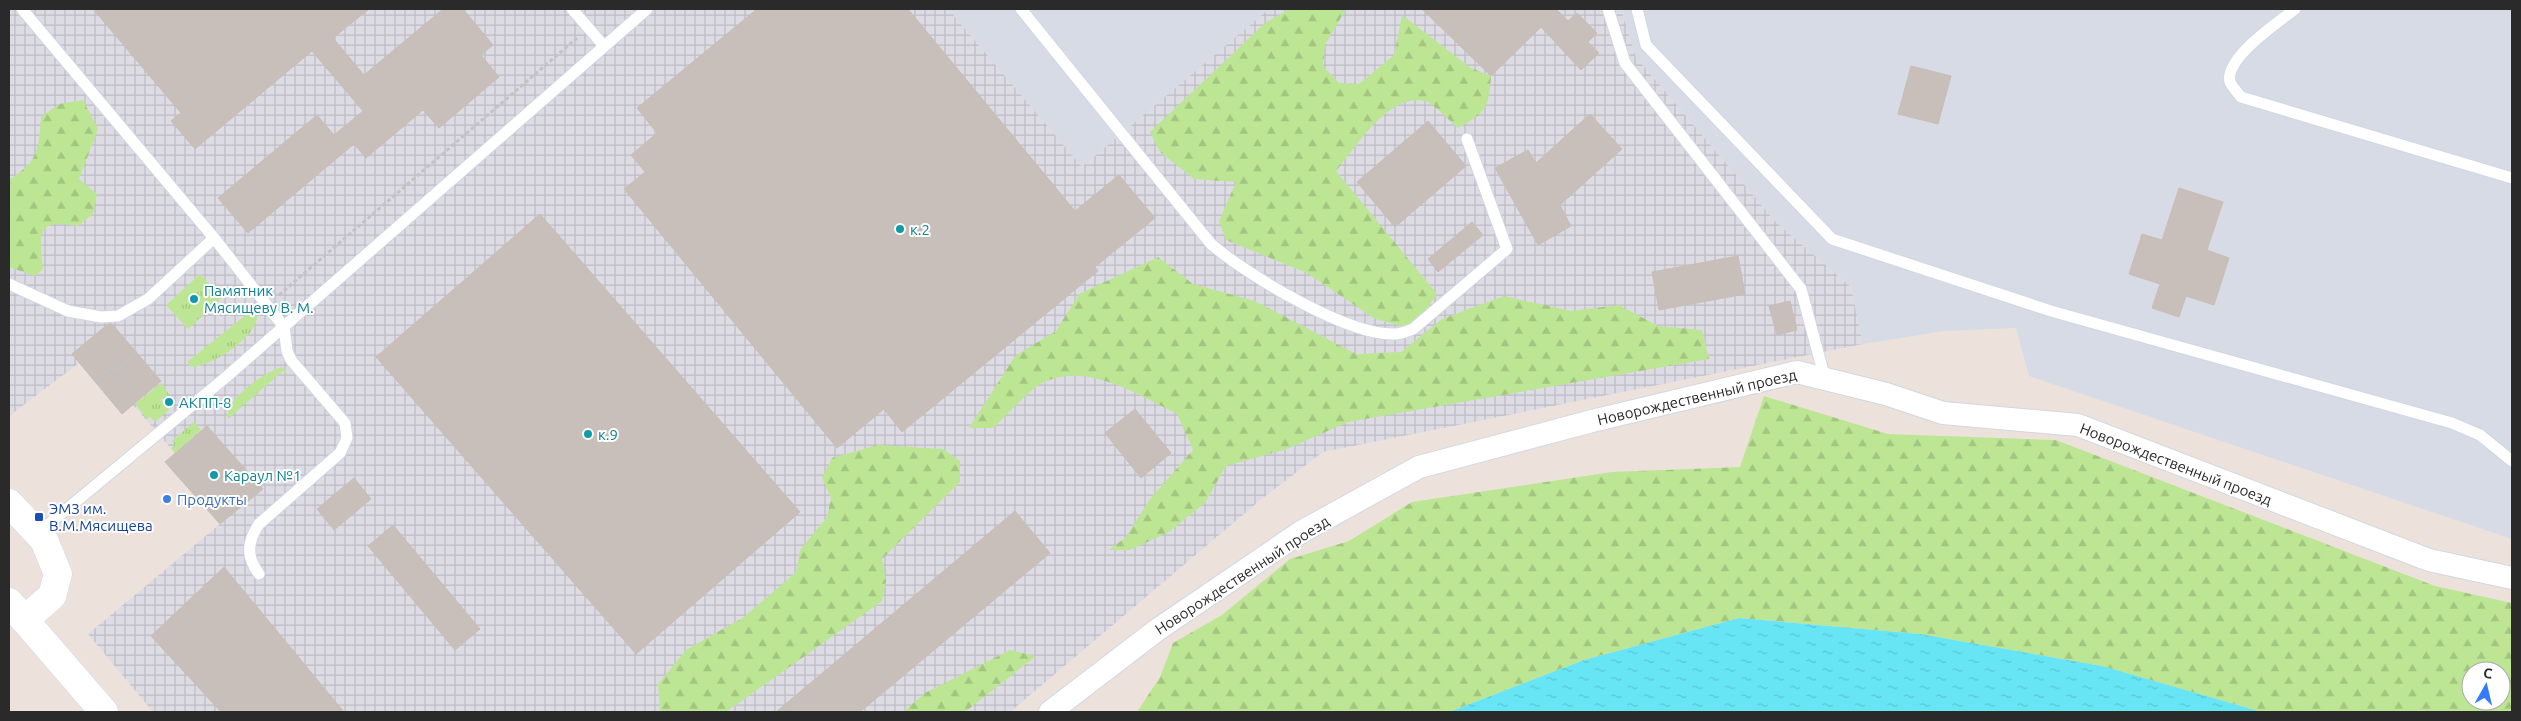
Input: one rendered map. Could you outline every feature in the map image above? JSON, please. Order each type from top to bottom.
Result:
[{"type":"street","name":"Новорождественный проезд","points":[[1050,712],[1157,630],[1302,532],[1419,467],[1592,421],[1797,372],[1886,394],[1943,413],[2078,425],[2429,560],[2512,578]]},
{"type":"street","points":[[9,503],[38,533],[52,556],[58,574],[52,596],[17,611],[104,712]]},
{"type":"lane","points":[[22,9],[214,238],[284,327],[290,360],[345,423],[347,438],[340,453],[258,524],[248,552],[250,562],[259,574]]},
{"type":"lane","points":[[572,9],[604,46]]},
{"type":"lane","points":[[38,533],[284,327],[646,9]]},
{"type":"lane","points":[[1021,9],[1211,244],[1225,256],[1277,288],[1354,327],[1396,334],[1413,329],[1507,249],[1467,139]]},
{"type":"lane","points":[[1608,9],[1625,63],[1802,289],[1825,379]]},
{"type":"lane","points":[[1637,9],[1646,46],[1832,239],[2051,311],[2452,424],[2480,435],[2512,461]]},
{"type":"lane","points":[[2296,9],[2238,56],[2230,77],[2230,84],[2241,97],[2512,178]]},
{"type":"lane","points":[[9,284],[68,311],[101,317],[118,316],[148,299],[214,238]]},
{"type":"path","points":[[266,305],[589,27]]},
{"type":"path","points":[[95,382],[112,368],[114,371],[137,352]]},
{"type":"shaded area","points":[[9,9],[1621,9],[1636,57],[1776,222],[1851,287],[1863,344],[1323,452],[1264,497],[1010,712],[153,712],[88,634],[220,524],[165,462],[175,453],[133,405],[122,414],[79,363],[9,416]]},
{"type":"shaded area","points":[[948,9],[1269,9],[1082,167]]},
{"type":"shaded area","points":[[1621,9],[2512,9],[2512,539],[2029,376],[2016,328],[1944,331],[1863,344],[1851,287],[1776,222],[1636,57]]},
{"type":"green space","points":[[1289,9],[1346,9],[1325,45],[1323,66],[1339,83],[1359,84],[1394,55],[1402,15],[1471,68],[1491,76],[1487,103],[1475,118],[1467,123],[1458,128],[1425,101],[1411,101],[1398,105],[1374,124],[1336,171],[1437,294],[1413,329],[1375,319],[1307,273],[1226,240],[1219,221],[1236,182],[1194,179],[1160,152],[1150,132],[1265,23]]},
{"type":"green space","points":[[83,100],[98,129],[79,179],[97,194],[93,214],[78,226],[54,224],[43,231],[41,246],[43,269],[35,276],[9,267],[9,180],[32,161],[39,139],[41,117],[59,104]]},
{"type":"green space","points":[[1158,257],[1193,284],[1255,301],[1356,354],[1401,352],[1442,319],[1504,296],[1571,311],[1619,305],[1658,326],[1702,330],[1709,359],[1348,422],[1287,449],[1226,466],[1205,503],[1169,532],[1130,550],[1109,550],[1126,537],[1150,499],[1193,450],[1177,414],[1113,383],[1096,378],[1061,377],[1039,385],[1025,396],[993,428],[969,428],[1015,356],[1056,331],[1079,294]]},
{"type":"green space","points":[[200,274],[222,298],[188,329],[166,305]]},
{"type":"green space","points":[[252,310],[257,317],[255,325],[241,342],[220,357],[199,366],[191,367],[187,362]]},
{"type":"green space","points":[[282,367],[291,378],[283,371],[228,419],[229,411],[239,395],[266,374]]},
{"type":"green space","points":[[161,383],[169,394],[161,400],[169,410],[155,422],[150,417],[147,419],[135,404]]},
{"type":"green space","points":[[1764,396],[1888,434],[2056,440],[2435,586],[2512,603],[2512,712],[2262,712],[2101,666],[1920,634],[1739,618],[1584,660],[1449,712],[1137,712],[1160,677],[1173,643],[1222,615],[1290,559],[1349,541],[1412,502],[1612,472],[1740,467]]},
{"type":"green space","points":[[194,422],[201,430],[175,453],[171,448],[175,445],[172,441]]},
{"type":"green space","points":[[877,445],[943,449],[960,461],[960,482],[882,559],[886,581],[882,601],[726,712],[660,712],[658,684],[686,650],[744,617],[796,572],[800,550],[827,517],[831,498],[822,478],[832,458]]},
{"type":"green space","points":[[1010,650],[1036,656],[965,712],[903,712],[925,693]]},
{"type":"water","points":[[1739,618],[1920,634],[2102,666],[2262,712],[1449,712],[1584,660]]},
{"type":"building","points":[[93,9],[369,9],[333,38],[364,75],[443,9],[463,9],[493,45],[481,55],[499,77],[439,128],[423,110],[366,158],[354,144],[248,233],[218,198],[317,115],[334,135],[363,111],[312,51],[195,149],[171,121],[181,113]]},
{"type":"building","name":"к.2","points":[[757,9],[908,9],[1075,211],[1119,175],[1155,218],[1095,267],[1098,271],[902,432],[884,409],[837,448],[624,189],[645,172],[631,155],[657,133],[637,108]]},
{"type":"building","points":[[1422,9],[1556,9],[1568,21],[1577,13],[1597,33],[1588,42],[1599,53],[1581,70],[1541,27],[1491,76]]},
{"type":"building","points":[[1911,66],[1951,76],[1938,124],[1898,114]]},
{"type":"building","points":[[1590,114],[1622,149],[1560,205],[1571,226],[1538,245],[1495,168],[1528,150],[1536,163]]},
{"type":"building","points":[[1428,121],[1466,166],[1395,227],[1357,182]]},
{"type":"building","points":[[2179,188],[2223,202],[2207,250],[2229,258],[2214,305],[2186,296],[2179,317],[2152,308],[2160,284],[2129,274],[2142,234],[2162,240]]},
{"type":"building","name":"к.9","points":[[540,214],[800,512],[636,654],[376,357]]},
{"type":"building","points":[[1472,222],[1483,235],[1438,272],[1428,259]]},
{"type":"building","points":[[1738,256],[1745,294],[1659,310],[1652,272]]},
{"type":"building","points":[[1790,301],[1797,330],[1777,335],[1769,306]]},
{"type":"building","points":[[108,324],[112,324],[161,381],[122,414],[72,354]]},
{"type":"building","points":[[1135,409],[1171,453],[1141,478],[1105,433]]},
{"type":"building","name":"Караул №1","points":[[207,426],[263,489],[220,524],[165,462]]},
{"type":"building","points":[[354,478],[371,499],[334,530],[317,509]]},
{"type":"building","points":[[1015,511],[1050,553],[860,712],[776,712]]},
{"type":"building","points":[[393,525],[480,629],[455,650],[368,546]]},
{"type":"building","points":[[224,567],[344,712],[221,712],[151,636]]},
{"type":"place","name":"к.2","points":[[900,229]]},
{"type":"place","name":"Памятник Мясищеву В. М.","points":[[194,299]]},
{"type":"place","name":"АКПП-8","points":[[169,402]]},
{"type":"place","name":"к.9","points":[[588,434]]},
{"type":"place","name":"Караул №1","points":[[214,475]]},
{"type":"place","name":"Продукты","points":[[167,499]]},
{"type":"place","name":"ЭМЗ им. В.М.Мясищева","points":[[39,517]]}]
